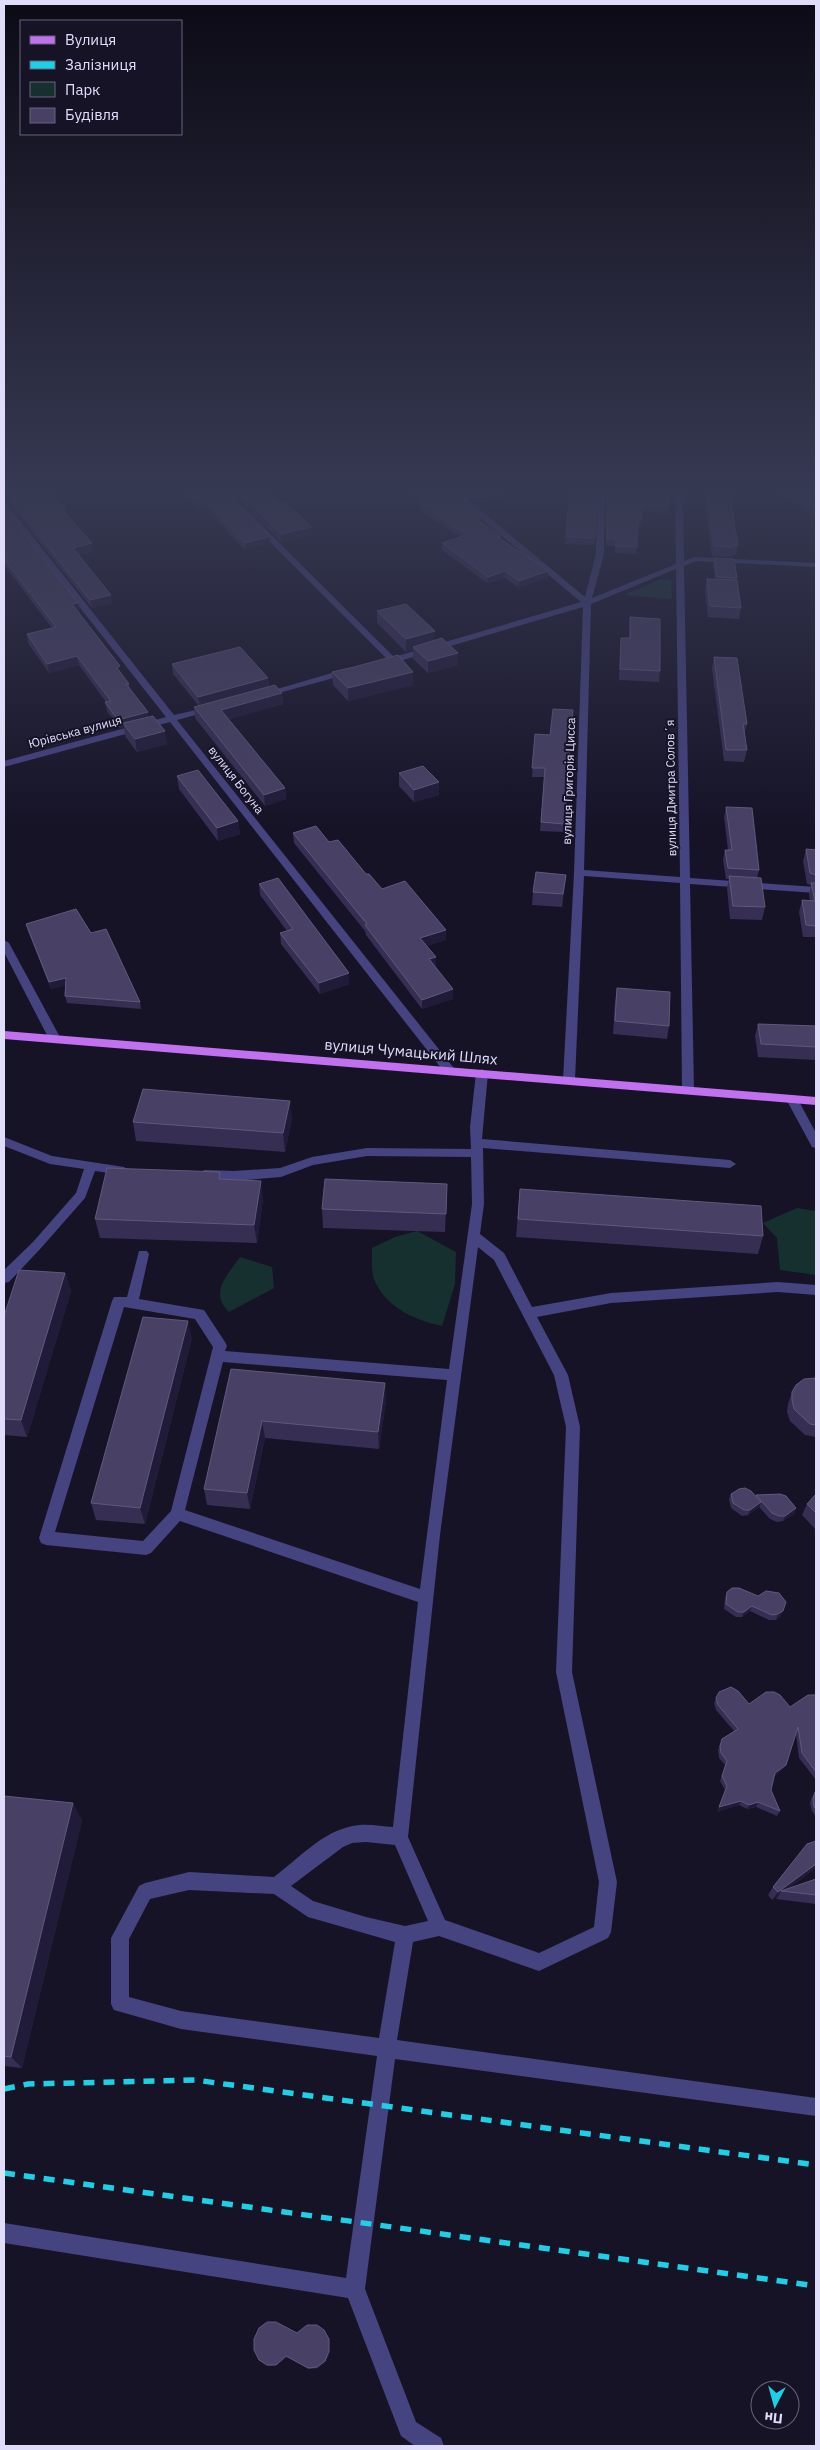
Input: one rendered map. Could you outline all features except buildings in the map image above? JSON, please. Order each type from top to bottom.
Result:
[{"type":"main road","name":"вулиця Чумацький Шлях","points":[[4,1035],[816,1101]]},
{"type":"street","name":"вулиця Богуна","points":[[78,599],[449,1070]]},
{"type":"street","points":[[332,599],[393,660]]},
{"type":"street","points":[[583,599],[587,603]]},
{"type":"street","name":"вулиця Григорія Цисса","points":[[569,1080],[579,873],[588,599]]},
{"type":"street","points":[[374,665],[596,599]]},
{"type":"street","name":"вулиця Дмитра Соловʼя","points":[[681,599],[688,1090]]},
{"type":"street","points":[[258,696],[354,670]]},
{"type":"street","name":"Юрівська вулиця","points":[[4,764],[220,706]]},
{"type":"street","points":[[579,873],[816,890]]},
{"type":"street","points":[[4,943],[55,1039]]},
{"type":"street","points":[[439,1927],[400,1837],[426,1598],[478,1204],[477,1148],[482,1073]]},
{"type":"street","points":[[792,1099],[816,1144]]},
{"type":"street","points":[[4,1141],[50,1160],[139,1172]]},
{"type":"street","points":[[187,1174],[234,1176],[280,1172],[312,1161],[367,1152],[477,1148],[730,1164]]},
{"type":"street","points":[[4,1278],[37,1246],[82,1195],[91,1166]]},
{"type":"street","points":[[474,1236],[499,1257],[561,1374],[573,1427],[564,1672],[608,1882],[602,1932],[539,1962],[439,1927],[405,1935],[366,1926],[308,1908],[277,1886],[189,1882],[145,1892],[120,1938],[120,2004],[181,2020],[816,2107]]},
{"type":"street","points":[[132,1303],[143,1254]]},
{"type":"street","points":[[528,1313],[611,1298],[778,1287],[816,1290]]},
{"type":"street","points":[[119,1301],[132,1303],[199,1314],[220,1346],[176,1514],[146,1548],[46,1538],[119,1301]]},
{"type":"street","points":[[217,1356],[455,1375]]},
{"type":"street","points":[[176,1514],[426,1598]]},
{"type":"street","points":[[277,1886],[321,1852],[348,1836],[375,1834],[400,1837]]},
{"type":"street","points":[[405,1935],[387,2048],[355,2289],[408,2429],[433,2446]]},
{"type":"street","points":[[4,2233],[355,2289]]},
{"type":"green space","points":[[797,1208],[816,1211],[816,1275],[780,1270],[777,1238],[763,1223]]},
{"type":"green space","points":[[417,1231],[456,1252],[455,1284],[442,1326],[411,1316],[393,1305],[379,1289],[373,1276],[372,1248],[395,1237]]},
{"type":"green space","points":[[240,1257],[272,1267],[274,1288],[229,1312],[220,1298],[220,1291],[226,1277]]},
{"type":"railway","points":[[4,2089],[28,2084],[195,2080],[816,2165]]},
{"type":"railway","points":[[4,2173],[816,2286]]}]
